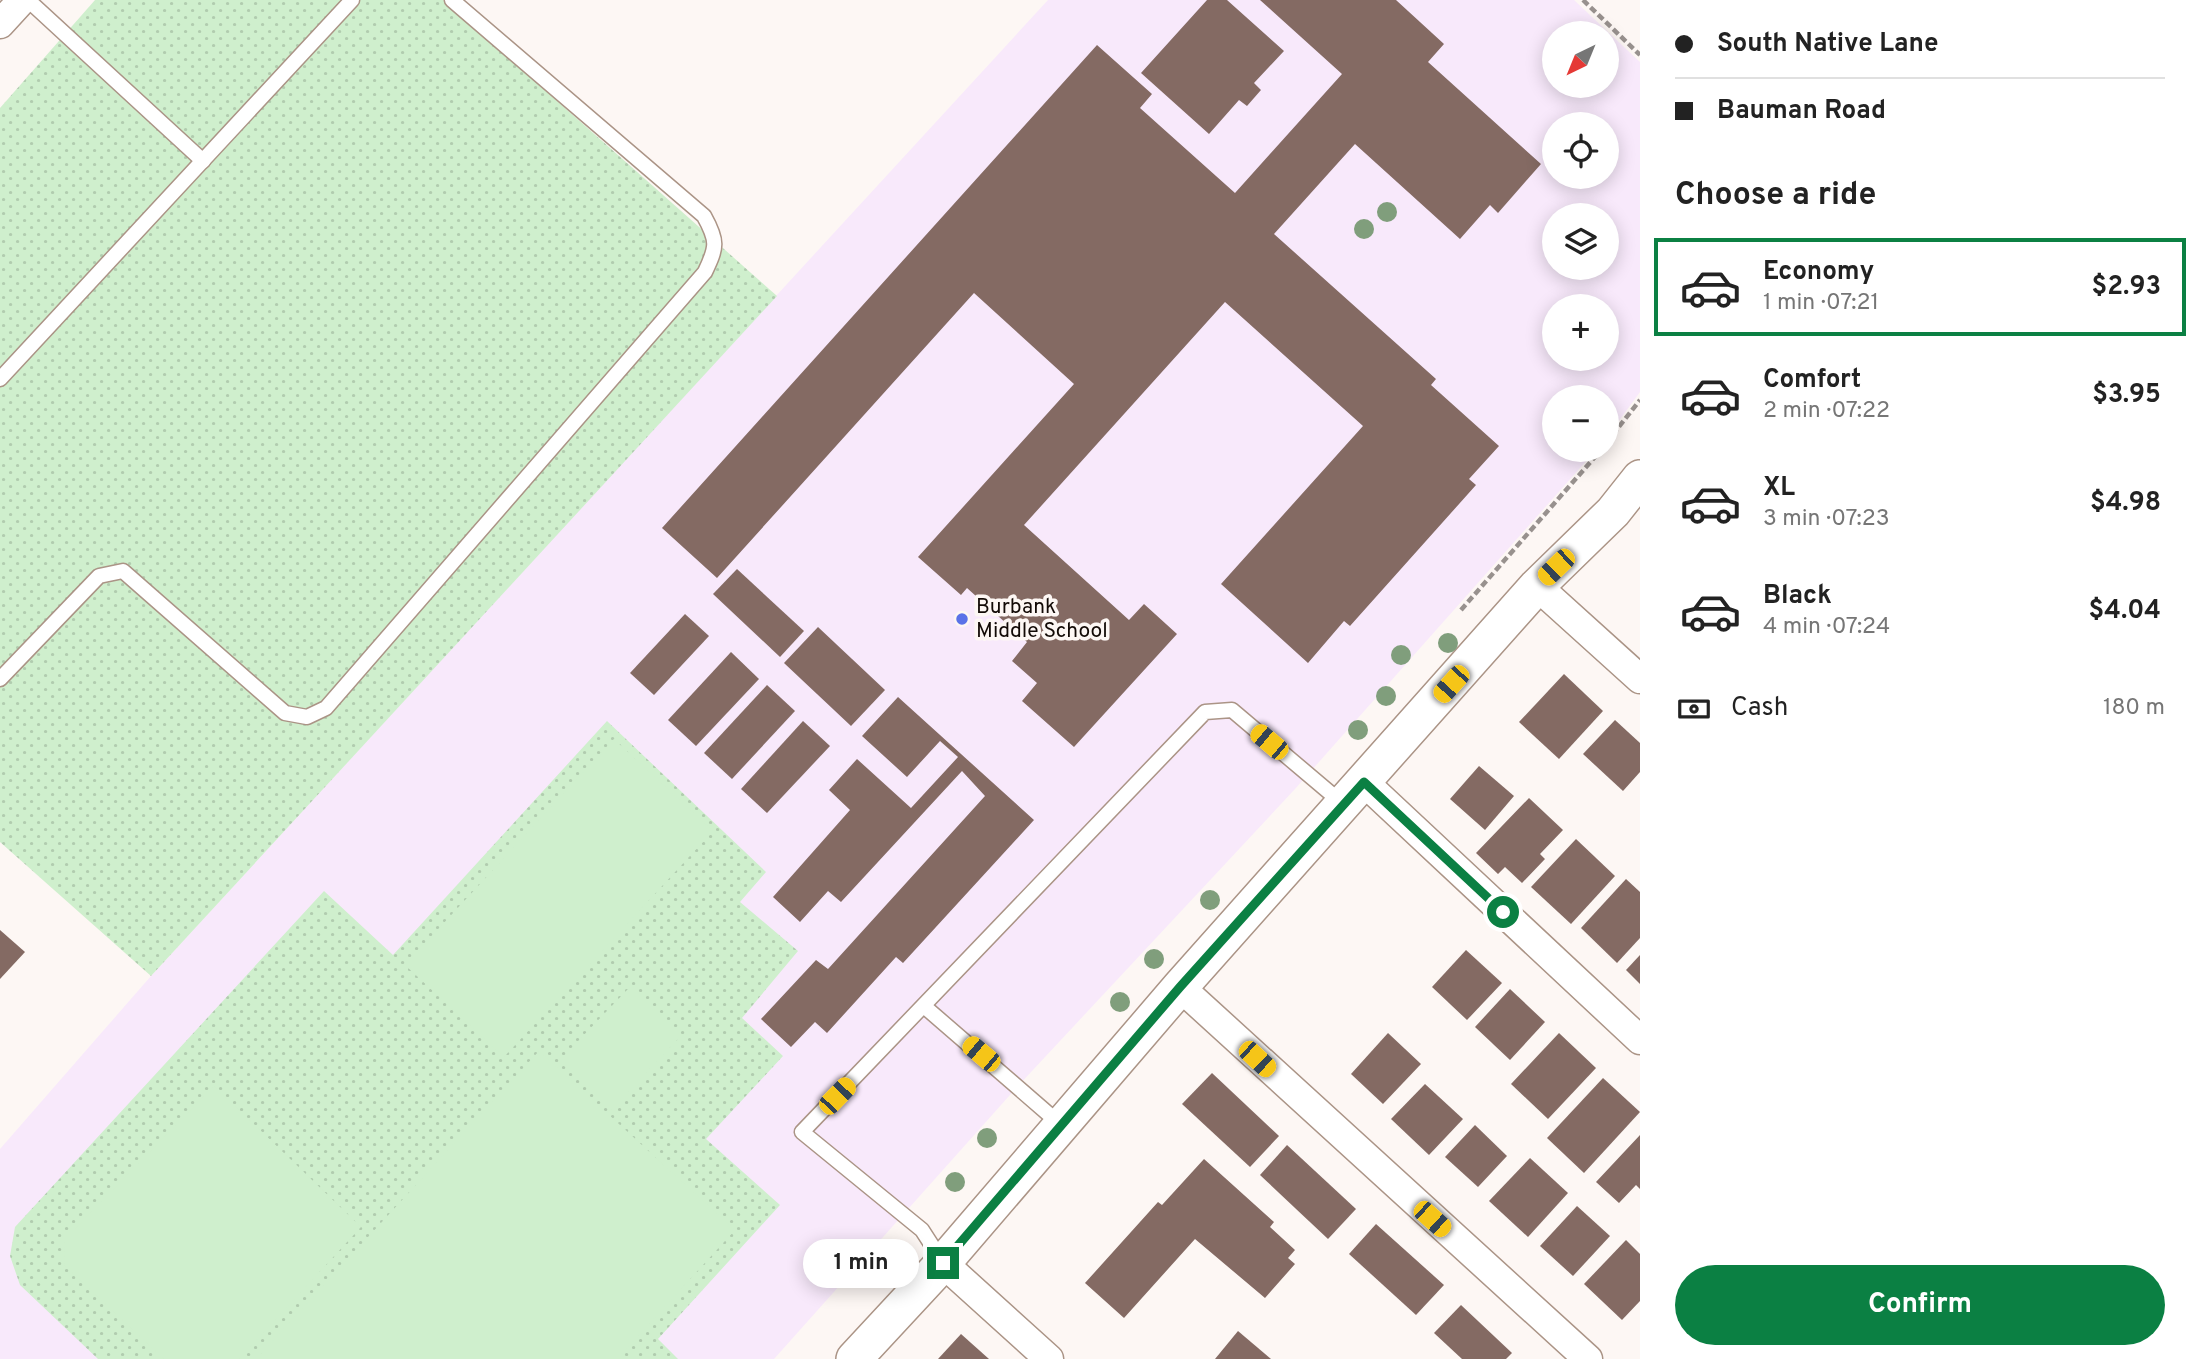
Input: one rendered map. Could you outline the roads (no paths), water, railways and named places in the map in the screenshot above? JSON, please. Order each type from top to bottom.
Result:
[{"type":"street","points":[[0,24],[22,0]]},
{"type":"street","points":[[854,1359],[943,1263],[1180,987],[1537,586],[1614,512],[1640,478]]},
{"type":"street","points":[[1537,586],[1640,679]]},
{"type":"street","points":[[1354,793],[1425,839],[1640,1040]]},
{"type":"street","points":[[1180,987],[1588,1359]]},
{"type":"street","points":[[943,1263],[1049,1359]]},
{"type":"lane","points":[[28,0],[204,161]]},
{"type":"lane","points":[[0,379],[352,0]]},
{"type":"lane","points":[[0,679],[99,576],[122,571],[285,713],[307,717],[326,708],[705,272],[716,250],[714,232],[704,216],[452,0]]},
{"type":"lane","points":[[943,1263],[922,1230],[802,1132],[925,1007],[1205,712],[1233,710],[1354,793]]},
{"type":"lane","points":[[925,1007],[1061,1125]]},
{"type":"place","name":"Burbank Middle School","points":[[962,619]]}]
